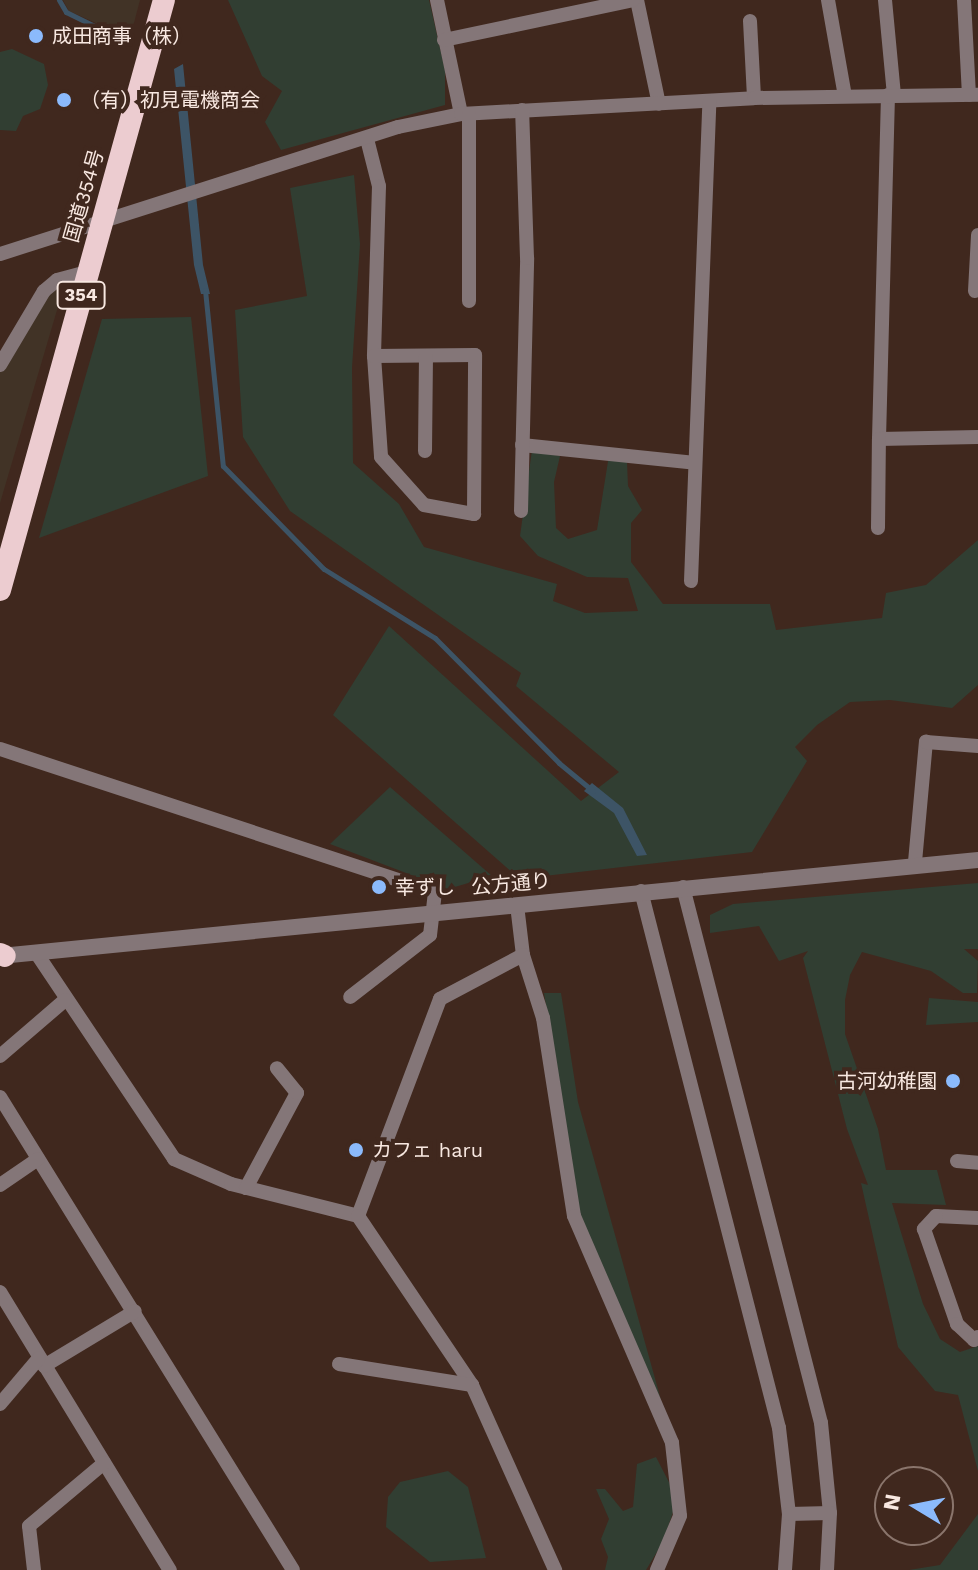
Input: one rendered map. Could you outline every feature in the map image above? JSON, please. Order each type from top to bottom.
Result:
[{"type":"highway","name":"国道354号","points":[[0,590],[164,0]]},
{"type":"street","points":[[437,0],[444,40],[465,114],[469,301]]},
{"type":"street","points":[[444,40],[635,0],[659,104]]},
{"type":"street","points":[[828,0],[845,96]]},
{"type":"street","points":[[878,528],[891,95],[885,0]]},
{"type":"street","points":[[0,254],[367,139],[465,114],[754,98],[973,95],[964,0]]},
{"type":"street","points":[[750,21],[754,98]]},
{"type":"street","points":[[691,581],[709,102]]},
{"type":"street","points":[[521,511],[527,258],[522,110]]},
{"type":"street","points":[[367,139],[379,186],[374,356],[381,457],[424,505],[474,514],[475,355],[374,356]]},
{"type":"street","points":[[975,291],[978,235]]},
{"type":"street","points":[[0,365],[44,291],[57,280],[87,272]]},
{"type":"street","points":[[425,451],[426,356]]},
{"type":"street","points":[[879,439],[978,437]]},
{"type":"street","points":[[522,445],[695,463]]},
{"type":"street","points":[[915,862],[926,742],[978,746]]},
{"type":"street","points":[[0,749],[421,884],[435,892],[430,935],[350,997]]},
{"type":"street","name":"公方通り","points":[[2,956],[915,862],[978,860]]},
{"type":"street","points":[[683,887],[821,1423],[830,1513],[827,1570]]},
{"type":"street","points":[[641,891],[779,1428],[789,1514],[785,1570]]},
{"type":"street","points":[[517,905],[523,955],[543,1018],[574,1216],[672,1443],[680,1516],[657,1570]]},
{"type":"street","points":[[37,954],[174,1159],[246,1188],[358,1216],[472,1385],[555,1570]]},
{"type":"street","points":[[358,1216],[440,999],[523,955]]},
{"type":"street","points":[[0,1056],[65,1000]]},
{"type":"street","points":[[246,1188],[297,1093],[277,1068]]},
{"type":"street","points":[[0,1097],[293,1570]]},
{"type":"street","points":[[0,1185],[38,1159]]},
{"type":"street","points":[[957,1161],[978,1163]]},
{"type":"street","points":[[978,1218],[936,1216],[924,1229],[957,1324],[974,1340],[978,1337]]},
{"type":"street","points":[[0,1292],[170,1570]]},
{"type":"street","points":[[0,1404],[42,1362],[135,1311]]},
{"type":"street","points":[[339,1364],[472,1385]]},
{"type":"street","points":[[34,1570],[29,1526],[104,1463]]},
{"type":"street","points":[[789,1514],[830,1513]]},
{"type":"shaded area","points":[[63,0],[140,0],[130,38],[69,11]]},
{"type":"shaded area","points":[[65,283],[0,503],[0,372],[48,292]]},
{"type":"green space","points":[[228,0],[429,0],[445,70],[445,105],[281,150],[265,122],[282,91],[262,76]]},
{"type":"green space","points":[[12,49],[44,64],[48,85],[40,109],[23,116],[16,131],[0,130],[0,52]]},
{"type":"green space","points":[[354,175],[360,244],[352,368],[353,463],[399,504],[424,547],[557,584],[553,601],[585,613],[638,611],[628,578],[587,577],[538,556],[520,536],[532,450],[560,456],[554,482],[556,528],[568,539],[597,530],[610,449],[627,462],[628,486],[642,510],[631,523],[631,562],[663,604],[770,604],[776,630],[882,618],[886,593],[926,585],[978,540],[978,685],[952,708],[890,700],[850,702],[817,725],[795,747],[807,761],[752,852],[527,878],[520,870],[514,874],[333,715],[389,626],[581,801],[619,772],[516,686],[521,673],[290,511],[243,437],[235,310],[307,296],[290,188]]},
{"type":"green space","points":[[191,317],[208,476],[39,538],[102,319]]},
{"type":"green space","points":[[390,787],[492,876],[448,889],[330,844]]},
{"type":"green space","points":[[978,883],[978,949],[964,949],[978,961],[977,993],[963,993],[931,971],[862,952],[850,975],[845,1000],[845,1034],[878,1129],[886,1170],[937,1170],[946,1205],[892,1203],[923,1304],[940,1339],[960,1352],[978,1346],[978,1471],[958,1395],[935,1391],[898,1347],[861,1183],[868,1185],[847,1129],[803,958],[808,951],[779,961],[759,926],[710,933],[710,915],[733,904]]},
{"type":"green space","points":[[544,993],[561,993],[578,1102],[661,1400],[580,1218]]},
{"type":"green space","points":[[929,998],[978,1002],[978,1022],[926,1025]]},
{"type":"green space","points":[[656,1457],[672,1488],[673,1512],[663,1542],[646,1570],[605,1570],[608,1557],[601,1539],[609,1519],[596,1489],[605,1489],[623,1511],[633,1507],[637,1464]]},
{"type":"green space","points":[[448,1471],[468,1487],[486,1558],[430,1562],[386,1527],[388,1497],[400,1482]]},
{"type":"green space","points":[[978,1514],[978,1570],[909,1570],[940,1565]]},
{"type":"water","points":[[183,64],[203,265],[210,294],[201,294],[194,265],[174,69]]},
{"type":"water","points":[[592,783],[623,808],[647,855],[637,856],[614,813],[584,791]]},
{"type":"waterway","points":[[59,0],[66,12],[123,40]]},
{"type":"waterway","points":[[205,290],[223,466],[324,569],[435,638],[559,763],[593,791]]},
{"type":"place","name":"成田商事（株）","points":[[36,36]]},
{"type":"place","name":"（有）初見電機商会","points":[[64,100]]},
{"type":"place","name":"幸ずし","points":[[379,887]]},
{"type":"place","name":"古河幼稚園","points":[[953,1081]]},
{"type":"place","name":"カフェ haru","points":[[356,1150]]}]
